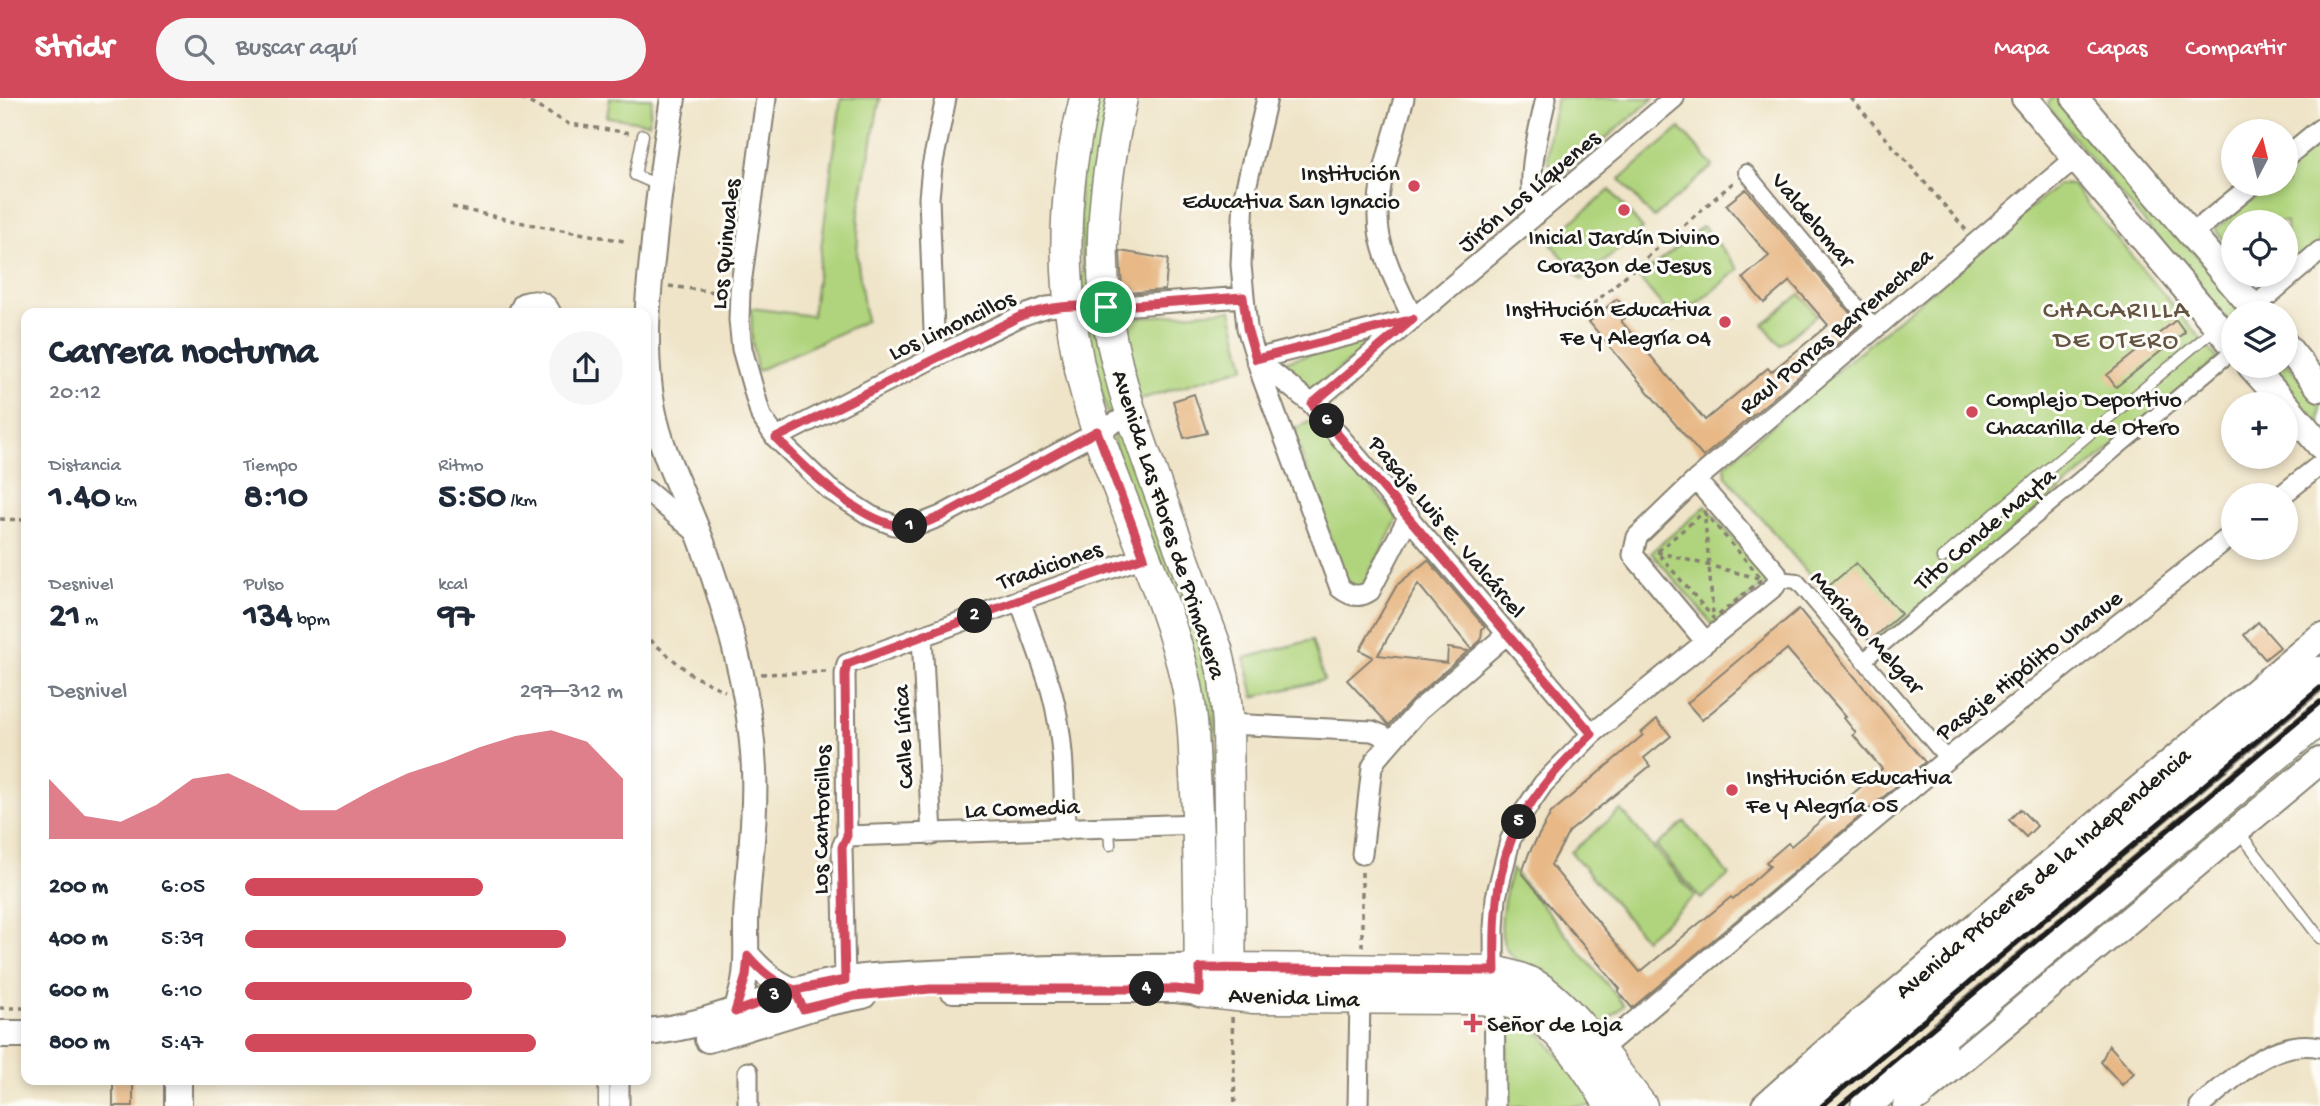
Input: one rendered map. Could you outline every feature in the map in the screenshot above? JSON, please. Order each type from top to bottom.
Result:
[{"type":"main road","name":"Avenida Las Flores de Primavera","points":[[1085,98],[1070,167],[1066,204],[1069,305],[1077,354],[1097,431],[1177,643],[1188,690],[1198,824],[1200,980]]},
{"type":"main road","name":"Avenida Las Flores de Primavera","points":[[1122,98],[1110,155],[1105,205],[1103,264],[1106,307],[1113,351],[1131,414],[1216,649],[1223,679],[1228,724],[1231,990]]},
{"type":"main road","points":[[2075,98],[2248,301]]},
{"type":"main road","points":[[2030,100],[2221,331]]},
{"type":"main road","points":[[2298,361],[2320,388]]},
{"type":"main road","points":[[2261,378],[2274,392]]},
{"type":"main road","points":[[2298,420],[2320,445]]},
{"type":"main road","name":"Avenida Próceres de la Independencia","points":[[1765,1106],[2320,638]]},
{"type":"main road","name":"Avenida Próceres de la Independencia","points":[[1800,1106],[2320,671]]},
{"type":"main road","points":[[1866,1106],[1944,1035],[2320,719]]},
{"type":"main road","points":[[1912,1101],[2320,761]]},
{"type":"main road","name":"Avenida Lima","points":[[1231,990],[1362,968],[1495,985],[1516,1005],[1548,1025],[1589,1072],[1610,1106]]},
{"type":"main road","name":"Avenida Lima","points":[[651,1048],[688,1044],[723,1035],[845,980],[971,972],[1200,980],[1254,998],[1360,998],[1495,985],[1520,977],[1543,990],[1560,1005],[1642,1106]]},
{"type":"main road","name":"Avenida Lima","points":[[651,1031],[691,1026],[735,1012],[799,1000],[930,989],[1176,989],[1200,980]]},
{"type":"main road","points":[[1863,1022],[1912,1012]]},
{"type":"main road","points":[[0,1034],[21,1034]]},
{"type":"main road","points":[[1912,1101],[1944,1035]]},
{"type":"main road","points":[[178,1085],[178,1106]]},
{"type":"street","points":[[647,308],[660,186],[673,98]]},
{"type":"street","name":"Los Quinuales","points":[[766,98],[740,292],[739,327],[742,349],[752,392],[761,416],[776,438],[828,489],[870,516],[894,526],[916,526],[942,516],[1131,414]]},
{"type":"street","points":[[935,357],[929,198],[932,167],[946,98]]},
{"type":"street","points":[[1267,98],[1244,196],[1241,265],[1247,328],[1340,587],[1346,593],[1357,596],[1370,591],[1409,516]]},
{"type":"street","points":[[1404,98],[1381,190],[1378,216],[1379,235],[1387,261],[1413,319]]},
{"type":"street","points":[[1536,215],[1533,205],[1534,158],[1546,98]]},
{"type":"street","name":"Jirón Los Líquenes","points":[[1312,404],[1674,98]]},
{"type":"street","points":[[2298,147],[2320,129]]},
{"type":"street","name":"Raul Porras Barrenechea","points":[[1705,641],[1633,555],[1637,537],[1696,480],[2076,158]]},
{"type":"street","name":"Valdelomar","points":[[1745,172],[1875,328]]},
{"type":"street","points":[[2192,234],[2238,196]]},
{"type":"street","points":[[2266,301],[2320,251]]},
{"type":"street","name":"Los Limoncillos","points":[[776,438],[935,357],[1021,316],[1048,307],[1106,307],[1243,297]]},
{"type":"street","points":[[520,308],[523,303],[532,300],[542,302],[547,308]]},
{"type":"street","name":"Jirón Los Líquenes","points":[[1256,359],[1413,319]]},
{"type":"street","name":"Pasaje Luis E. Valcárcel","points":[[1256,359],[1312,404],[1592,734]]},
{"type":"street","name":"Tito Conde Mayta","points":[[1863,661],[2221,361]]},
{"type":"street","points":[[651,392],[660,438],[699,534],[734,641],[746,701],[754,768],[755,804],[747,906],[748,956],[746,976],[735,1012]]},
{"type":"street","points":[[2297,483],[2320,465]]},
{"type":"street","name":"Mariano Melgar","points":[[1696,480],[1776,572],[1770,579]]},
{"type":"street","points":[[651,494],[699,534]]},
{"type":"street","name":"Pasaje Hipólito Unanue","points":[[1599,1051],[1947,759],[2221,543]]},
{"type":"street","name":"Tradiciones","points":[[850,662],[1144,557]]},
{"type":"street","points":[[1495,1106],[1496,897],[1510,841],[1524,812],[1543,784],[1592,734],[1775,586],[1770,579]]},
{"type":"street","name":"Mariano Melgar","points":[[1770,579],[1797,581],[1947,759]]},
{"type":"street","points":[[1020,600],[1052,693],[1064,781],[1065,830]]},
{"type":"street","points":[[1362,854],[1372,767],[1419,710],[1507,634]]},
{"type":"street","name":"Calle Lírica","points":[[922,636],[932,835]]},
{"type":"street","name":"Los Cantorcillos","points":[[845,980],[842,847],[847,836],[845,668],[850,662]]},
{"type":"street","points":[[1228,724],[1372,731],[1390,742]]},
{"type":"street","name":"La Comedia","points":[[847,836],[1065,830],[1110,837],[1198,824]]},
{"type":"street","points":[[748,956],[762,972],[799,1000]]},
{"type":"street","points":[[1358,1106],[1360,998]]},
{"type":"street","points":[[2200,1106],[2258,1059],[2286,1049],[2313,1045],[2320,1047]]},
{"type":"street","points":[[748,1072],[748,1106]]},
{"type":"street","points":[[619,1085],[620,1106]]},
{"type":"lane","points":[[643,135],[635,175],[660,186]]},
{"type":"lane","points":[[1942,558],[2221,339]]},
{"type":"lane","points":[[2237,829],[2320,938]]},
{"type":"lane","points":[[604,1085],[604,1106]]},
{"type":"path","points":[[521,98],[569,124],[604,129]]},
{"type":"path","points":[[1851,98],[1976,243]]},
{"type":"path","points":[[1577,317],[1745,172]]},
{"type":"path","points":[[452,207],[624,241]]},
{"type":"path","points":[[669,286],[729,294]]},
{"type":"path","points":[[1696,480],[1704,512],[1714,619],[1705,641]]},
{"type":"path","points":[[1657,552],[1704,512]]},
{"type":"path","points":[[1704,512],[1770,579]]},
{"type":"path","points":[[0,519],[21,520]]},
{"type":"path","points":[[1657,552],[1770,579]]},
{"type":"path","points":[[1657,552],[1714,619]]},
{"type":"path","points":[[1714,619],[1770,579]]},
{"type":"path","points":[[651,641],[694,676],[746,701]]},
{"type":"path","points":[[754,675],[829,672]]},
{"type":"path","points":[[1362,854],[1362,968]]},
{"type":"path","points":[[1231,990],[1235,1106]]},
{"type":"path","points":[[0,1008],[21,1008]]},
{"type":"green space","points":[[610,98],[652,98],[649,123],[607,117]]},
{"type":"green space","points":[[841,98],[880,98],[859,211],[857,256],[866,321],[757,371],[751,308],[812,316]]},
{"type":"green space","points":[[1094,98],[1113,98],[1096,290],[1083,291],[1079,180]]},
{"type":"green space","points":[[1557,98],[1654,98],[1560,176],[1548,162],[1548,139]]},
{"type":"green space","points":[[2064,98],[2235,301],[2221,301],[2221,314],[2048,107],[2049,100]]},
{"type":"green space","points":[[1680,128],[1713,166],[1653,218],[1620,179]]},
{"type":"green space","points":[[2320,141],[2320,246],[2298,264],[2298,210],[2239,210],[2256,196],[2298,196],[2298,160]]},
{"type":"green space","name":"Complejo Deportivo Chacarilla de Otero","points":[[2059,184],[2072,185],[2218,359],[1871,648],[1726,476],[1725,465]]},
{"type":"green space","points":[[1610,190],[1643,229],[1582,280],[1549,241]]},
{"type":"green space","points":[[2221,225],[2221,237],[2215,230]]},
{"type":"green space","points":[[1703,226],[1739,269],[1675,321],[1639,278]]},
{"type":"green space","points":[[1800,294],[1817,315],[1780,345],[1763,324]]},
{"type":"green space","points":[[1231,310],[1245,367],[1138,400],[1120,319]]},
{"type":"green space","points":[[1097,313],[1117,409],[1108,415],[1079,316]]},
{"type":"green space","points":[[1391,330],[1311,390],[1277,364]]},
{"type":"green space","points":[[2298,375],[2320,402],[2320,431],[2298,405],[2298,392],[2287,392],[2275,378],[2298,378]]},
{"type":"green space","points":[[1316,422],[1398,518],[1363,586],[1354,586],[1345,579],[1295,436],[1296,428]]},
{"type":"green space","points":[[1122,432],[1191,605],[1215,695],[1217,928],[1209,929],[1207,763],[1113,440],[1116,434]]},
{"type":"green space","points":[[1706,506],[1769,581],[1714,626],[1651,552]]},
{"type":"green space","points":[[1312,640],[1324,680],[1254,697],[1245,658]]},
{"type":"green space","points":[[2320,732],[2320,750],[1950,1056],[1956,1034]]},
{"type":"green space","points":[[1621,810],[1695,896],[1645,939],[1571,852]]},
{"type":"green space","points":[[1685,822],[1729,875],[1701,899],[1656,846]]},
{"type":"green space","points":[[1512,869],[1624,1005],[1599,1028],[1551,976],[1518,961],[1504,945],[1502,912]]},
{"type":"green space","points":[[1508,1014],[1542,1035],[1600,1106],[1506,1106]]},
{"type":"building","points":[[1746,189],[1860,325],[1703,457],[1589,322],[1617,299],[1630,314],[1621,321],[1705,420],[1768,368],[1771,372],[1828,325],[1790,281],[1764,303],[1743,278],[1769,256],[1726,205]]},
{"type":"building","points":[[1120,251],[1168,259],[1165,290],[1122,291]]},
{"type":"building","points":[[2176,320],[2185,332],[2116,387],[2107,375]]},
{"type":"building","points":[[1194,394],[1207,433],[1184,438],[1173,401]]},
{"type":"building","points":[[1428,560],[1485,627],[1482,629],[1481,640],[1471,649],[1418,584],[1378,655],[1447,663],[1448,648],[1468,651],[1411,701],[1389,725],[1347,680],[1373,657],[1360,650],[1397,585]]},
{"type":"building","points":[[1856,563],[1901,614],[1870,641],[1824,590]]},
{"type":"building","points":[[1799,609],[1925,762],[1632,1008],[1618,991],[1620,989],[1522,873],[1529,853],[1551,813],[1643,735],[1641,733],[1657,719],[1671,736],[1644,758],[1650,766],[1569,832],[1551,865],[1640,972],[1731,897],[1733,899],[1770,866],[1766,862],[1788,843],[1791,846],[1882,769],[1853,735],[1856,733],[1844,718],[1846,717],[1787,649],[1702,720],[1687,703]]},
{"type":"building","points":[[2258,622],[2280,647],[2265,659],[2244,635]]},
{"type":"building","points":[[2020,809],[2037,826],[2026,837],[2009,820]]},
{"type":"building","points":[[2109,1045],[2134,1073],[2122,1085],[2101,1062]]},
{"type":"building","points":[[113,1085],[133,1085],[133,1106],[113,1106]]},
{"type":"railway","points":[[1822,1106],[2320,688]]},
{"type":"railway","points":[[1840,1106],[2320,702]]},
{"type":"place","name":"Institución Educativa San Ignacio","points":[[1414,186]]},
{"type":"place","name":"Inicial Jardín Divino Corazon de Jesus","points":[[1624,210]]},
{"type":"place","name":"Institución Educativa Fe y Alegría 04","points":[[1725,322]]},
{"type":"place","name":"Complejo Deportivo Chacarilla de Otero","points":[[1972,412]]},
{"type":"place","name":"Institución Educativa Fe y Alegría 05","points":[[1732,790]]},
{"type":"place","name":"Señor de Loja","points":[[1473,1023]]},
{"type":"district","name":"CHACARILLA DE OTERO","points":[[2117,323]]},
{"type":"route","points":[[1106,307],[1048,307],[1021,316],[776,438],[828,489],[870,516],[894,526],[916,526],[942,516],[1097,431],[1144,557],[847,664],[847,836],[842,847],[845,980],[795,990],[735,1012],[746,976],[748,956],[762,972],[779,984],[795,990],[803,1009],[855,996],[930,989],[1176,989],[1200,992],[1200,968],[1495,971],[1496,897],[1510,841],[1524,812],[1543,784],[1592,734],[1312,404],[1413,319],[1256,359],[1247,328],[1243,297],[1106,307]]}]
